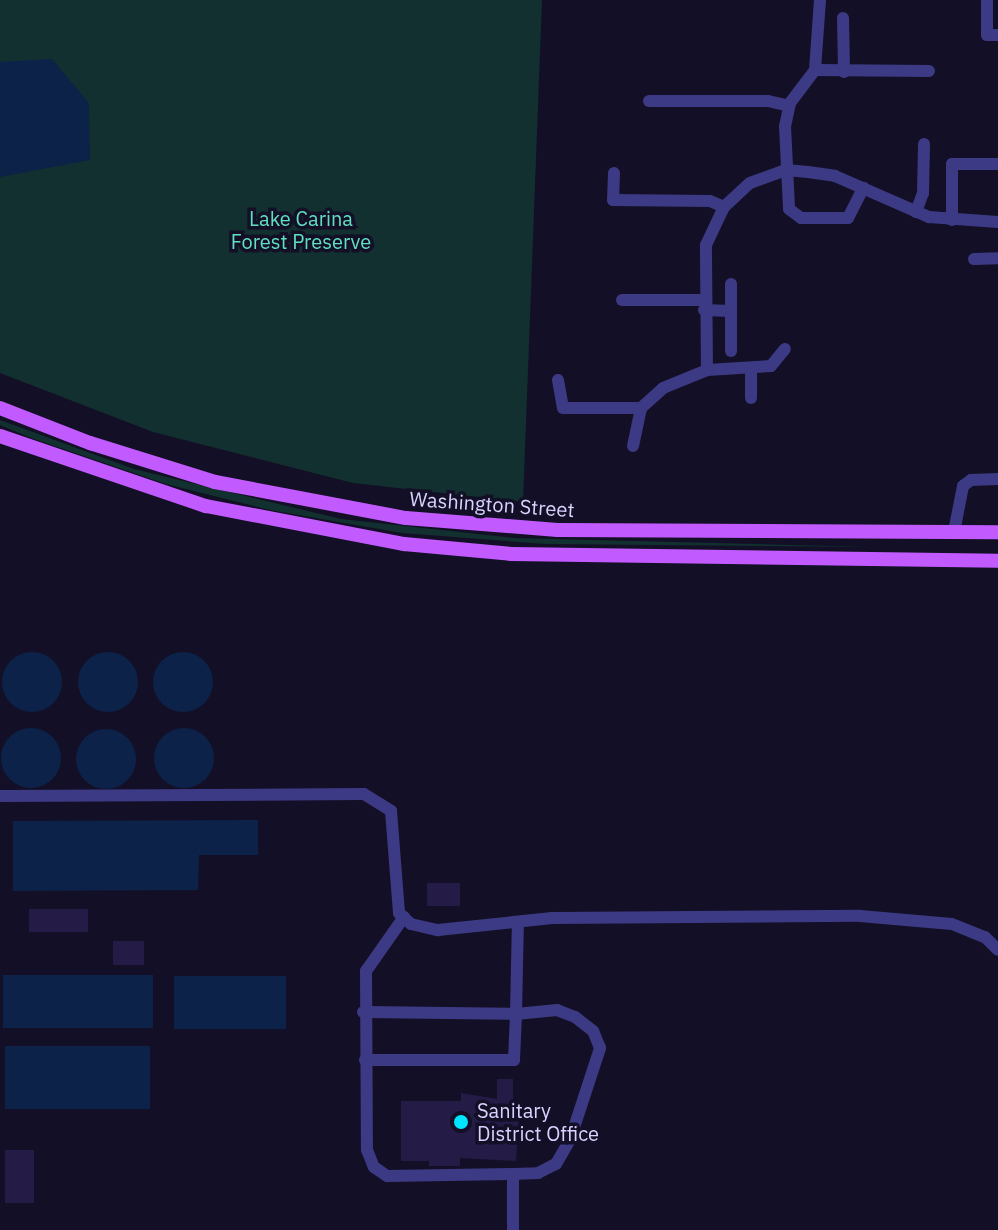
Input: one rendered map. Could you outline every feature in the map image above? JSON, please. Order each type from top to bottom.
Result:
[{"type":"main road","name":"Washington Street","points":[[0,408],[90,443],[215,482],[406,518],[558,530],[998,532]]},
{"type":"main road","points":[[0,436],[206,506],[404,544],[523,554],[998,561]]},
{"type":"street","points":[[820,0],[815,70],[789,106],[786,170],[789,209],[801,218],[848,218],[863,188]]},
{"type":"street","points":[[987,0],[987,35],[998,35]]},
{"type":"street","points":[[843,18],[844,72]]},
{"type":"street","points":[[815,70],[929,71]]},
{"type":"street","points":[[649,101],[768,101],[789,106]]},
{"type":"street","points":[[916,212],[923,193],[924,144]]},
{"type":"street","points":[[952,220],[952,164],[998,164]]},
{"type":"street","points":[[707,370],[704,305],[706,245],[724,207],[750,183],[786,170],[835,176],[916,212],[952,220],[998,222]]},
{"type":"street","points":[[614,173],[613,200],[710,201],[724,207]]},
{"type":"street","points":[[974,259],[998,258]]},
{"type":"street","points":[[731,284],[731,351]]},
{"type":"street","points":[[622,300],[704,305],[731,311]]},
{"type":"street","points":[[633,446],[641,408],[663,388],[707,370],[771,366],[785,349]]},
{"type":"street","points":[[751,368],[751,398]]},
{"type":"street","points":[[558,380],[563,408],[641,408]]},
{"type":"street","points":[[954,532],[963,486],[971,480],[998,479]]},
{"type":"street","points":[[0,796],[364,794],[391,811],[395,891],[404,917],[438,930],[518,922],[860,916],[952,924],[985,937],[998,950]]},
{"type":"street","points":[[363,1012],[516,1014],[557,1010],[575,1017],[593,1031],[600,1048],[570,1140],[556,1164],[538,1173],[513,1174],[387,1176],[374,1167],[367,1150],[363,1012],[366,971],[404,917]]},
{"type":"street","points":[[365,1060],[514,1060],[518,922]]},
{"type":"street","points":[[513,1174],[513,1230]]},
{"type":"green space","name":"Lake Carina Forest Preserve","points":[[0,0],[542,0],[523,502],[353,483],[153,432],[0,373]]},
{"type":"green space","points":[[0,420],[134,469],[341,519],[514,538],[871,547],[545,544],[402,533],[270,510],[166,484],[34,439],[0,425]]},
{"type":"water","points":[[52,59],[89,103],[90,160],[0,177],[0,62]]},
{"type":"water","points":[[32,652],[43,654],[53,661],[60,671],[60,693],[53,703],[43,710],[32,712],[21,710],[11,703],[4,693],[2,682],[4,671],[11,661],[21,654]]},
{"type":"water","points":[[108,652],[119,654],[129,661],[136,671],[136,693],[129,703],[119,710],[108,712],[97,710],[87,703],[80,693],[78,682],[80,671],[87,661],[97,654]]},
{"type":"water","points":[[183,652],[194,654],[204,661],[211,671],[211,693],[204,703],[194,710],[183,712],[172,710],[162,703],[155,693],[153,682],[155,671],[162,661],[172,654]]},
{"type":"water","points":[[31,728],[52,737],[61,758],[52,779],[31,788],[10,779],[1,758],[10,737]]},
{"type":"water","points":[[184,728],[205,737],[214,758],[205,779],[184,788],[163,779],[154,758],[163,737]]},
{"type":"water","points":[[106,729],[117,731],[127,738],[134,748],[134,770],[127,780],[117,787],[106,789],[95,787],[85,780],[78,770],[76,759],[78,748],[85,738],[95,731]]},
{"type":"water","points":[[258,820],[258,855],[199,855],[198,890],[13,891],[13,821]]},
{"type":"water","points":[[3,975],[153,975],[153,1028],[3,1028]]},
{"type":"water","points":[[174,976],[286,976],[286,1029],[174,1029]]},
{"type":"water","points":[[5,1046],[150,1046],[150,1109],[5,1109]]},
{"type":"building","points":[[427,883],[460,883],[460,906],[427,906]]},
{"type":"building","points":[[29,909],[88,909],[88,932],[29,932]]},
{"type":"building","points":[[113,941],[144,941],[144,965],[113,965]]},
{"type":"building","name":"Sanitary District Office","points":[[497,1079],[513,1079],[513,1101],[520,1101],[516,1161],[460,1158],[460,1166],[429,1166],[429,1161],[401,1161],[401,1101],[461,1101],[461,1093],[497,1099]]},
{"type":"building","points":[[5,1150],[34,1150],[34,1203],[5,1203]]},
{"type":"place","name":"Sanitary District Office","points":[[461,1122]]}]
